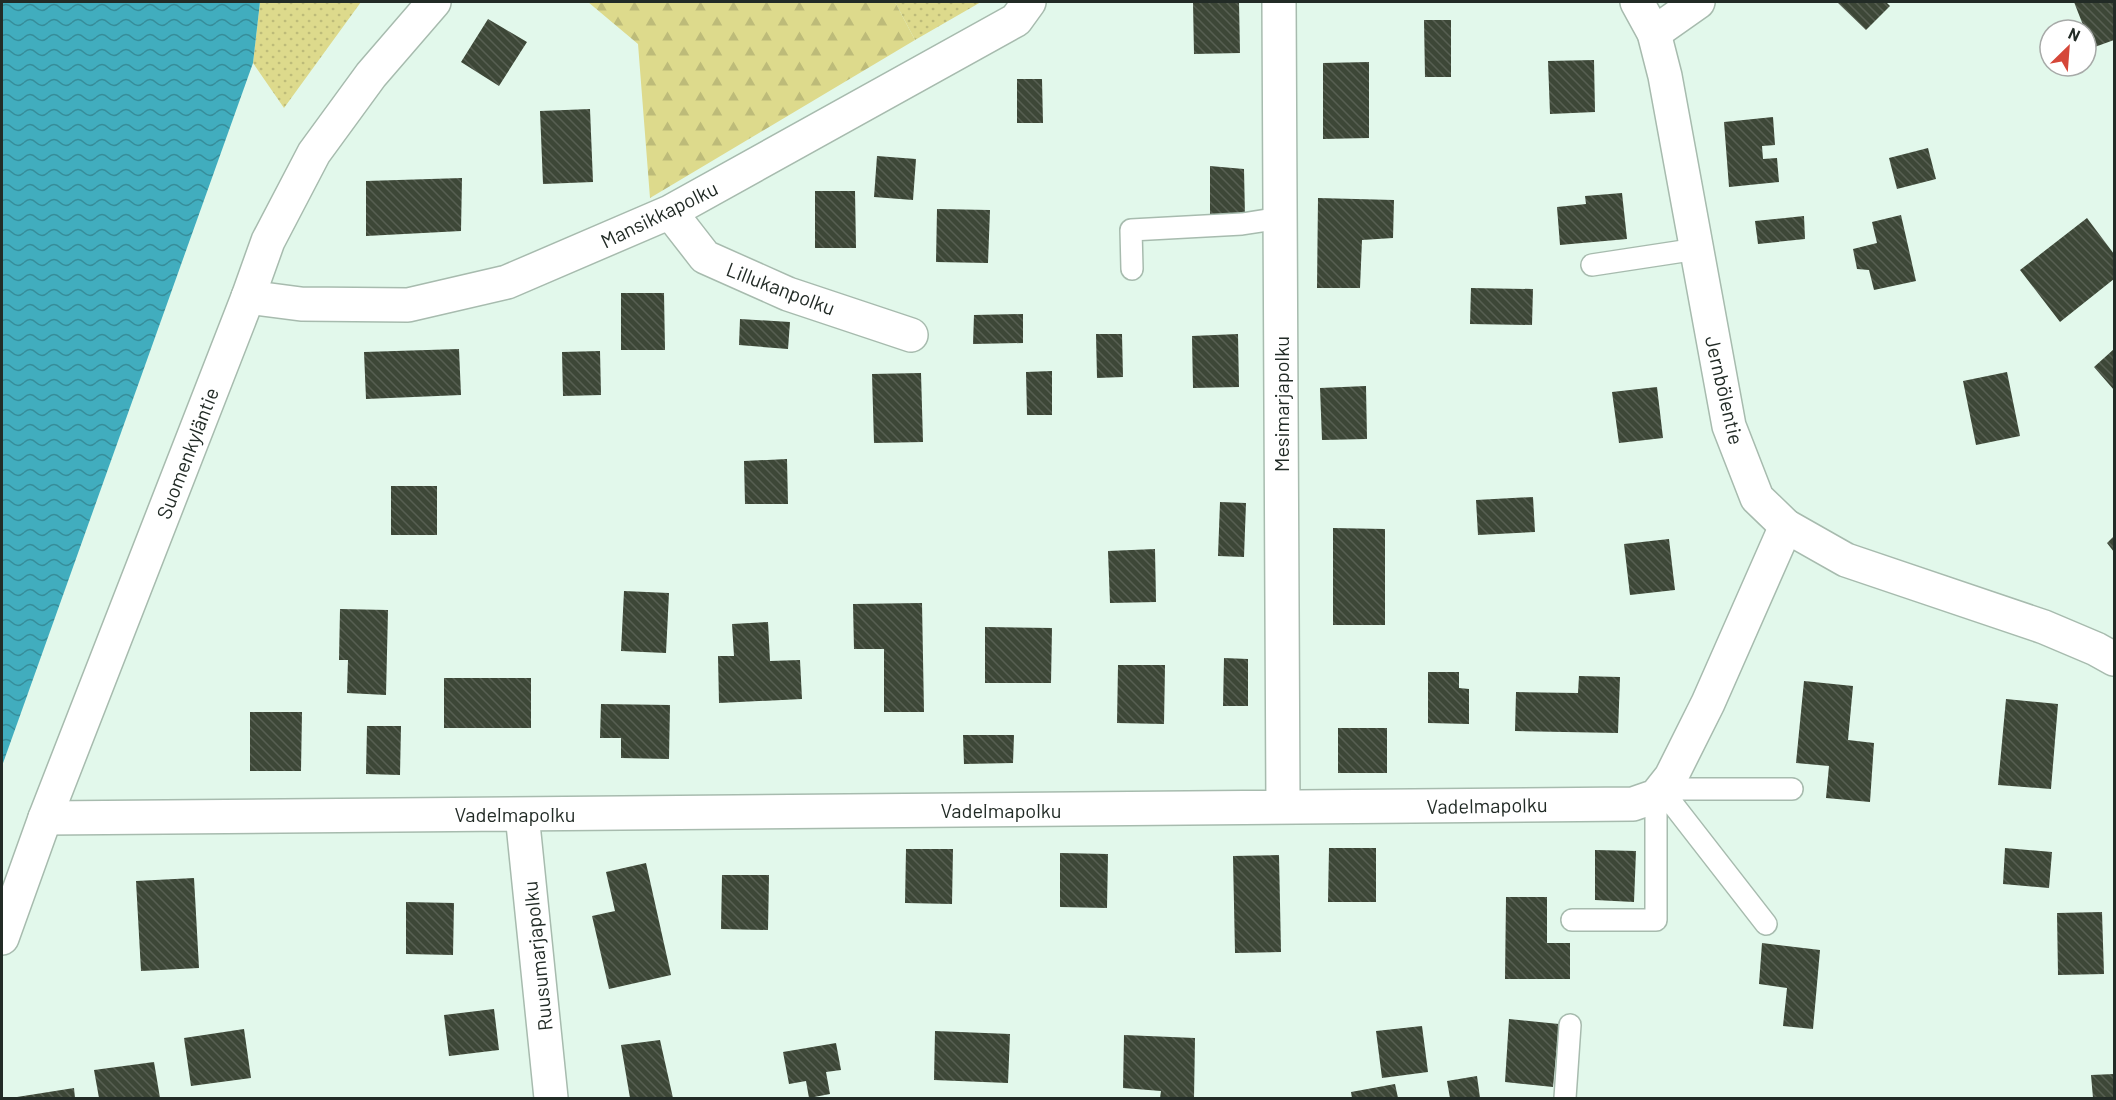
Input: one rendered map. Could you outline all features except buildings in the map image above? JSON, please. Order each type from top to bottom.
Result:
[{"type":"street","name":"Suomenkyläntie","points":[[2,939],[45,818],[268,241],[314,153],[371,75],[434,2]]},
{"type":"street","name":"Mansikkapolku","points":[[248,297],[302,304],[408,305],[507,282],[670,213],[1016,20],[1029,2]]},
{"type":"street","name":"Mesimarjapolku","points":[[1279,2],[1283,807]]},
{"type":"street","name":"Jernbölentie","points":[[1637,2],[1654,33],[1665,76],[1729,426],[1757,498],[1786,525],[1846,560],[2044,627],[2115,659]]},
{"type":"street","points":[[1654,33],[1698,2]]},
{"type":"street","name":"Lillukanpolku","points":[[670,213],[705,257],[789,294],[911,335]]},
{"type":"street","points":[[1659,792],[1671,777],[1708,703],[1786,525]]},
{"type":"street","name":"Vadelmapolku","points":[[45,818],[1633,804],[1659,792]]},
{"type":"street","name":"Ruusumarjapolku","points":[[522,814],[551,1098]]},
{"type":"lane","points":[[1132,268],[1131,230],[1242,224],[1280,218]]},
{"type":"lane","points":[[1592,265],[1697,249]]},
{"type":"lane","points":[[1659,792],[1792,789]]},
{"type":"lane","points":[[1572,920],[1656,920],[1659,792]]},
{"type":"lane","points":[[1659,792],[1766,924]]},
{"type":"lane","points":[[1565,1098],[1570,1025]]},
{"type":"green space","points":[[260,2],[361,2],[284,108],[253,63]]},
{"type":"green space","points":[[588,2],[895,2],[915,40],[650,198],[638,44]]},
{"type":"green space","points":[[895,2],[981,2],[915,40]]},
{"type":"water","points":[[2,2],[260,2],[253,63],[2,766]]}]
